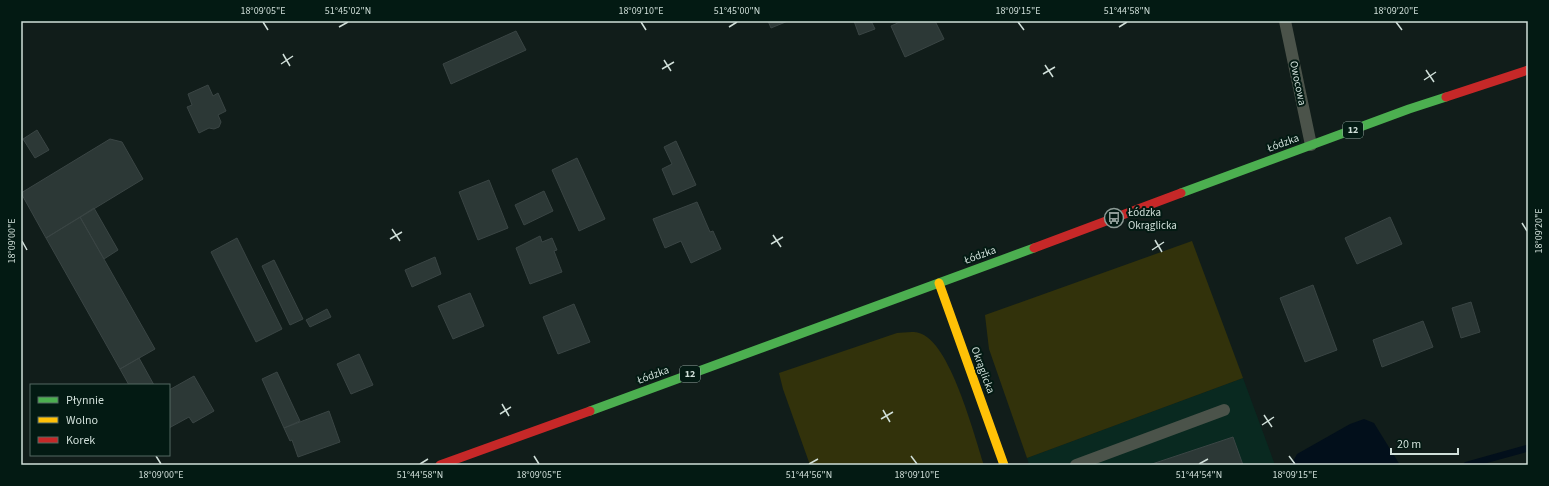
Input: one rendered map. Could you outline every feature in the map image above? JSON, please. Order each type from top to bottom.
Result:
[{"type":"main road","name":"Łódzka","points":[[440,465],[939,283],[1311,145],[1416,107],[1528,70]]},
{"type":"main road","name":"Okrąglicka","points":[[939,283],[1004,465]]},
{"type":"lane","name":"Owocowa","points":[[1285,21],[1311,145]]},
{"type":"lane","points":[[1076,465],[1224,410]]},
{"type":"shaded area","points":[[1192,241],[1243,378],[1027,458],[989,349],[985,315]]},
{"type":"shaded area","points":[[917,332],[930,340],[941,353],[951,370],[967,412],[984,465],[810,465],[783,389],[779,373],[897,333]]},
{"type":"shaded area","points":[[1243,378],[1275,465],[1029,465],[1027,458]]},
{"type":"water","points":[[1364,419],[1374,423],[1400,465],[1291,465],[1297,454],[1350,424]]},
{"type":"building","points":[[768,21],[788,21],[771,28]]},
{"type":"building","points":[[854,21],[871,21],[875,29],[859,35]]},
{"type":"building","points":[[902,21],[935,21],[944,39],[905,57],[891,26]]},
{"type":"building","points":[[516,31],[526,50],[451,84],[443,64]]},
{"type":"building","points":[[208,85],[213,96],[218,93],[226,111],[218,115],[221,122],[219,127],[214,129],[209,128],[199,133],[187,107],[192,105],[188,94]]},
{"type":"building","points":[[37,130],[49,150],[35,158],[23,139]]},
{"type":"building","points":[[110,139],[122,142],[143,179],[46,238],[21,193]]},
{"type":"building","points":[[676,141],[696,185],[673,195],[662,169],[672,164],[664,147]]},
{"type":"building","points":[[577,158],[605,219],[579,231],[552,170]]},
{"type":"building","points":[[489,180],[508,228],[478,240],[459,192]]},
{"type":"building","points":[[544,191],[553,211],[524,225],[515,205]]},
{"type":"building","points":[[697,202],[710,232],[713,231],[721,249],[691,263],[681,241],[665,248],[653,219]]},
{"type":"building","points":[[94,208],[118,250],[104,259],[80,217]]},
{"type":"building","points":[[80,217],[155,349],[120,369],[46,238]]},
{"type":"building","points":[[1390,217],[1402,244],[1357,264],[1345,238]]},
{"type":"building","points":[[540,236],[542,242],[552,238],[557,250],[554,251],[562,272],[530,284],[516,248]]},
{"type":"building","points":[[237,238],[282,329],[256,342],[211,252]]},
{"type":"building","points":[[435,257],[441,274],[412,287],[405,270]]},
{"type":"building","points":[[274,260],[303,319],[290,325],[262,266]]},
{"type":"building","points":[[1313,285],[1337,350],[1305,362],[1280,298]]},
{"type":"building","points":[[470,293],[484,326],[453,339],[438,306]]},
{"type":"building","points":[[1471,302],[1480,332],[1461,338],[1452,308]]},
{"type":"building","points":[[574,304],[590,342],[558,354],[543,317]]},
{"type":"building","points":[[327,309],[331,317],[310,327],[306,320]]},
{"type":"building","points":[[1423,321],[1433,347],[1382,367],[1373,340]]},
{"type":"building","points":[[359,354],[373,385],[351,394],[337,364]]},
{"type":"building","points":[[139,358],[153,384],[128,384],[120,369]]},
{"type":"building","points":[[277,372],[300,421],[284,428],[262,379]]},
{"type":"building","points":[[194,376],[214,411],[193,423],[189,417],[170,427],[170,389]]},
{"type":"building","points":[[329,411],[340,442],[298,457],[292,440],[290,441],[284,428]]},
{"type":"building","points":[[1233,437],[1243,465],[1149,465]]},
{"type":"waterway","points":[[1467,465],[1528,448]]},
{"type":"traffic: fast","points":[[1181,193],[1409,109],[1446,97]]},
{"type":"traffic: fast","points":[[590,411],[1034,248]]},
{"type":"traffic: slow","points":[[939,283],[1004,465]]},
{"type":"traffic: jam","points":[[1446,97],[1528,70]]},
{"type":"traffic: jam","points":[[1034,248],[1181,193]]},
{"type":"traffic: jam","points":[[440,465],[590,411]]},
{"type":"place","name":"Łódzka Okrąglicka","points":[[1114,218]]}]
